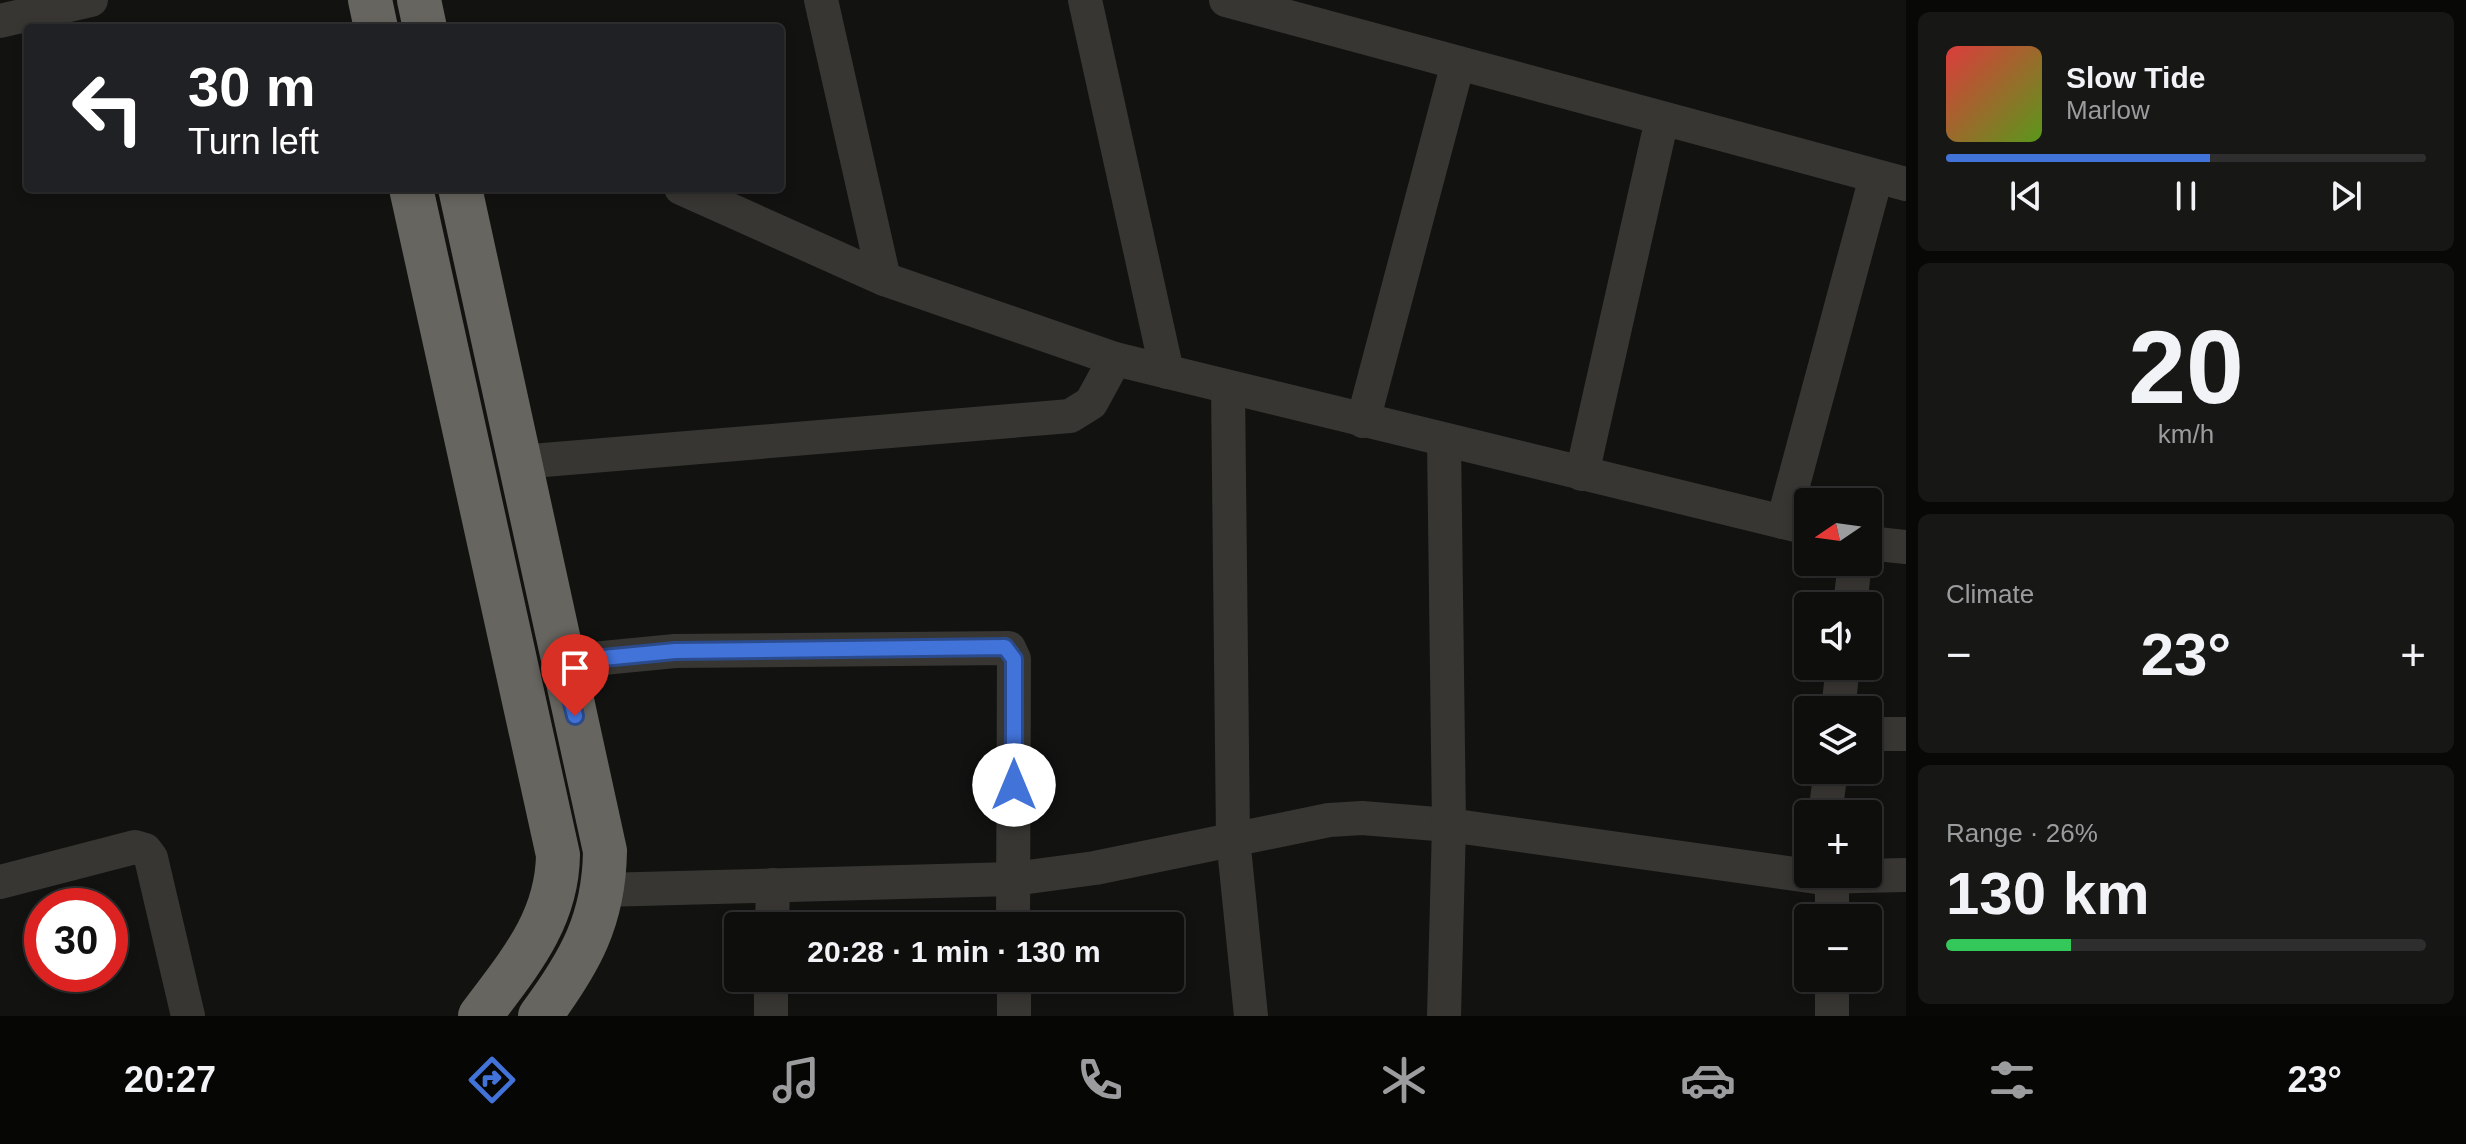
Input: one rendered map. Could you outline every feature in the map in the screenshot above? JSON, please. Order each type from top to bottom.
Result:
[{"type":"highway","points":[[370,0],[375,24]]},
{"type":"highway","points":[[419,0],[424,24]]},
{"type":"highway","points":[[412,192],[558,855],[549,911],[541,932],[480,1016]]},
{"type":"highway","points":[[461,192],[605,851],[594,925],[583,953],[540,1016]]},
{"type":"street","points":[[0,21],[91,0]]},
{"type":"street","points":[[821,0],[884,279]]},
{"type":"street","points":[[1085,0],[1167,372]]},
{"type":"street","points":[[1226,0],[1898,182],[1806,488]]},
{"type":"street","points":[[1363,421],[1458,63]]},
{"type":"street","points":[[1582,474],[1662,119]]},
{"type":"street","points":[[690,192],[884,279],[1115,359],[1794,525]]},
{"type":"street","points":[[520,462],[1070,416],[1091,403],[1115,359]]},
{"type":"street","points":[[1228,387],[1233,838],[1251,1016]]},
{"type":"street","points":[[1444,440],[1449,825],[1444,1016]]},
{"type":"street","points":[[1882,544],[1906,547]]},
{"type":"street","points":[[562,662],[675,651],[1009,648],[1014,659],[1013,912]]},
{"type":"street","points":[[1882,734],[1906,734]]},
{"type":"street","points":[[601,890],[1013,879],[1095,868],[1329,820],[1362,818],[1449,825],[1794,872]]},
{"type":"street","points":[[0,882],[135,847],[145,850],[151,858],[188,1016]]},
{"type":"street","points":[[1882,875],[1906,875]]},
{"type":"street","points":[[772,912],[773,885]]},
{"type":"street","points":[[771,992],[771,1016]]},
{"type":"street","points":[[1014,992],[1014,1016]]},
{"type":"street","points":[[1832,992],[1832,1016]]},
{"type":"route","points":[[575,716],[562,662],[675,651],[1005,647],[1009,648],[1014,659],[1014,785]]}]
